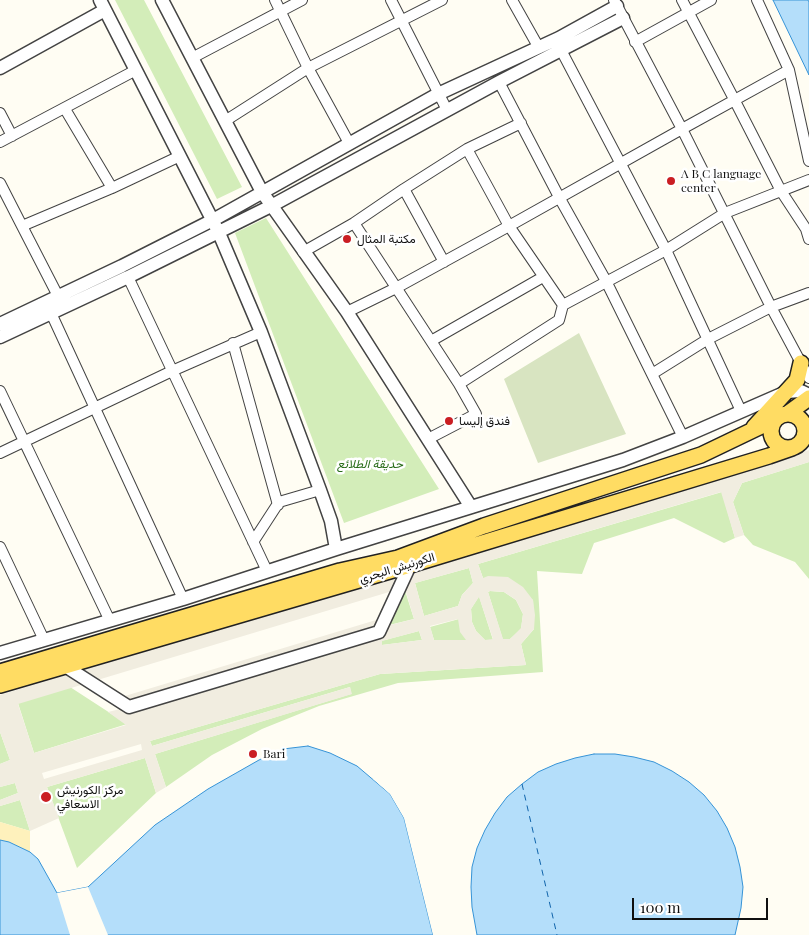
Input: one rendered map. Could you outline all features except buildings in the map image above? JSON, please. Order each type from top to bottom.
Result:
[{"type":"main road","points":[[748,434],[797,380],[801,363]]},
{"type":"main road","name":"الكورنيش البحري","points":[[0,672],[340,571],[398,558],[484,526],[701,455],[782,417],[809,396]]},
{"type":"main road","points":[[793,415],[803,423],[807,434],[802,442],[792,448],[780,446],[775,442],[771,430],[782,417],[793,415]]},
{"type":"main road","name":"الكورنيش البحري","points":[[0,685],[410,565],[792,448]]},
{"type":"street","points":[[162,0],[262,192],[347,312],[471,507]]},
{"type":"street","points":[[275,0],[308,68],[350,143]]},
{"type":"street","points":[[192,58],[302,0]]},
{"type":"street","points":[[391,0],[447,110]]},
{"type":"street","points":[[225,121],[308,68],[442,0]]},
{"type":"street","points":[[512,0],[539,48]]},
{"type":"street","points":[[682,0],[781,191],[806,229],[809,239]]},
{"type":"street","points":[[636,42],[711,0]]},
{"type":"street","points":[[757,0],[789,70],[809,161]]},
{"type":"street","points":[[0,324],[213,220],[438,94],[559,38],[616,3],[809,378]]},
{"type":"street","points":[[0,68],[103,5],[219,233],[261,332],[320,490],[331,521],[336,549]]},
{"type":"street","points":[[0,337],[219,233],[499,82],[624,18]]},
{"type":"street","points":[[561,50],[666,250],[741,411]]},
{"type":"street","points":[[0,142],[136,70]]},
{"type":"street","points":[[347,312],[444,262],[789,70]]},
{"type":"street","points":[[499,82],[559,197],[606,281],[683,437]]},
{"type":"street","points":[[65,109],[112,188]]},
{"type":"street","points":[[0,113],[12,136]]},
{"type":"street","points":[[303,252],[354,223],[467,149],[521,123]]},
{"type":"street","points":[[467,149],[509,226],[563,305]]},
{"type":"street","points":[[22,226],[112,188],[180,156]]},
{"type":"street","points":[[459,384],[559,320],[563,305],[666,250],[725,213],[809,180]]},
{"type":"street","points":[[0,183],[58,296]]},
{"type":"street","points":[[404,189],[444,262]]},
{"type":"street","points":[[354,223],[459,384],[476,414],[428,439]]},
{"type":"street","points":[[128,277],[267,571]]},
{"type":"street","points":[[431,342],[543,277]]},
{"type":"street","points":[[652,374],[708,339],[771,307],[809,293]]},
{"type":"street","points":[[51,312],[183,599]]},
{"type":"street","points":[[0,452],[172,371],[261,332]]},
{"type":"street","points":[[233,343],[278,505]]},
{"type":"street","points":[[0,391],[110,621]]},
{"type":"street","points":[[0,653],[183,599],[622,460],[683,437],[786,392],[801,391],[809,396]]},
{"type":"street","points":[[253,542],[279,502],[320,490]]},
{"type":"street","points":[[0,547],[44,640]]},
{"type":"street","points":[[65,666],[129,707],[379,632],[410,565]]},
{"type":"green space","points":[[115,0],[144,0],[242,187],[217,199]]},
{"type":"green space","name":"حديقة الطلائع","points":[[266,218],[439,489],[344,523],[235,233]]},
{"type":"green space","points":[[579,333],[626,434],[538,463],[504,379]]},
{"type":"green space","points":[[809,462],[809,579],[795,562],[753,545],[744,535],[733,502],[742,483]]},
{"type":"green space","points":[[722,492],[735,538],[724,543],[674,518],[594,543],[582,574],[537,571],[543,672],[398,683],[319,706],[262,729],[212,755],[166,787],[155,754],[351,694],[350,687],[152,746],[150,741],[380,674],[526,665],[521,644],[534,629],[533,600],[483,578],[478,564]]},
{"type":"green space","points":[[469,568],[473,583],[462,595],[458,606],[424,616],[415,583]]},
{"type":"green space","points":[[402,581],[414,619],[381,627]]},
{"type":"green space","points":[[488,592],[504,592],[516,600],[523,614],[521,629],[510,639],[503,640]]},
{"type":"green space","points":[[479,596],[493,640],[485,640],[476,631],[472,622],[471,609]]},
{"type":"green space","points":[[459,619],[467,640],[434,640],[430,627]]},
{"type":"green space","points":[[419,631],[422,640],[382,645],[381,641]]},
{"type":"green space","points":[[70,687],[127,724],[34,753],[18,703]]},
{"type":"green space","points":[[0,732],[10,760],[0,764]]},
{"type":"green space","points":[[145,758],[156,793],[77,868],[47,787]]},
{"type":"green space","points":[[15,783],[18,793],[0,800],[0,787]]},
{"type":"green space","points":[[20,800],[30,831],[0,822],[0,806]]},
{"type":"sand","points":[[0,822],[30,831],[30,852],[0,840]]},
{"type":"shaded area","points":[[809,450],[809,462],[742,483],[733,502],[744,535],[735,538],[721,492],[478,564],[483,578],[488,576],[508,577],[523,587],[533,600],[534,629],[521,644],[526,665],[380,674],[150,741],[152,746],[350,687],[352,694],[155,754],[166,787],[156,793],[145,758],[47,787],[59,818],[30,831],[20,800],[0,806],[0,800],[18,793],[15,783],[0,787],[0,764],[10,760],[0,732],[0,695]],"holes":[[[469,568],[473,583],[462,595],[458,606],[424,616],[415,583]],[[403,582],[414,619],[382,627],[386,617],[115,699],[128,707],[108,712],[126,725],[34,753],[18,704],[399,589]],[[490,591],[504,592],[516,600],[523,614],[521,628],[510,639],[503,639],[488,592]],[[479,597],[493,639],[485,640],[476,631],[472,622],[471,609]],[[458,619],[460,632],[466,640],[434,640],[430,626]],[[419,631],[422,640],[382,645],[382,641]],[[141,744],[142,750],[44,779],[42,773]]]},
{"type":"water","points":[[773,0],[808,0],[809,2],[809,75]]},
{"type":"water","points":[[308,746],[330,753],[357,766],[390,794],[404,818],[433,935],[0,935],[0,840],[30,852],[38,859],[57,893],[88,887],[155,825],[208,789],[259,760],[283,749]]},
{"type":"water","points":[[594,754],[615,754],[654,762],[689,782],[704,795],[717,811],[735,847],[743,887],[735,935],[477,935],[472,907],[472,867],[477,848],[495,813],[507,797],[538,772],[556,764]]},
{"type":"pier","points":[[375,778],[392,793],[406,817],[435,935],[433,935],[404,818],[390,794],[373,779]]},
{"type":"pier","points":[[88,887],[108,935],[70,935],[57,893]]},
{"type":"ferry route","points":[[522,784],[557,935]]},
{"type":"place","name":"A B C language center","points":[[671,181]]},
{"type":"place","name":"مكتبة المثال","points":[[347,239]]},
{"type":"place","name":"فندق إليسا","points":[[449,421]]},
{"type":"place","name":"Bari","points":[[253,754]]},
{"type":"place","name":"مركز الكورنيش الاسعافي","points":[[46,797]]}]
